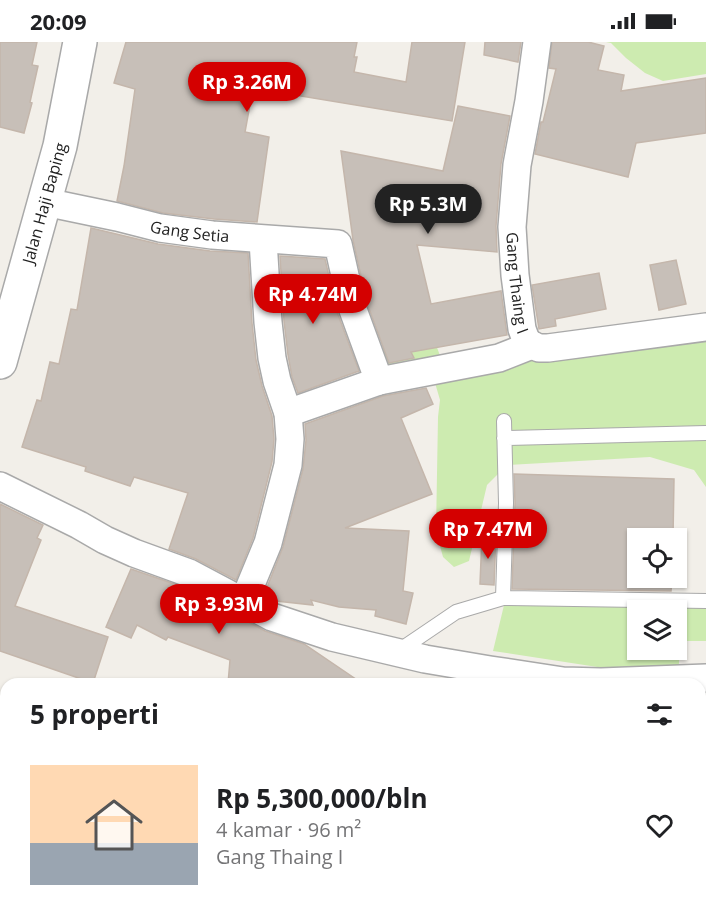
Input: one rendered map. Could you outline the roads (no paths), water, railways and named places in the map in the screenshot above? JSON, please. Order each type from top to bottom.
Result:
[{"type":"street","name":"Jalan Haji Baping","points":[[0,362],[60,146],[80,42]]},
{"type":"street","name":"Gang Thaing I","points":[[537,42],[517,165],[512,227],[515,275],[522,329],[526,340],[539,348],[548,348],[706,327]]},
{"type":"street","name":"Gang Setia","points":[[45,202],[160,228],[263,240],[338,244],[352,307],[379,381]]},
{"type":"street","points":[[244,601],[268,543],[288,465],[290,439],[288,412],[272,358],[263,240]]},
{"type":"street","points":[[288,412],[379,381],[499,358],[532,345]]},
{"type":"street","points":[[0,486],[105,540],[189,573],[272,617],[322,634],[395,653],[543,678]]},
{"type":"lane","points":[[503,598],[506,503],[504,421]]},
{"type":"lane","points":[[504,438],[706,432]]},
{"type":"lane","points":[[395,653],[456,612],[503,598],[706,602]]}]
